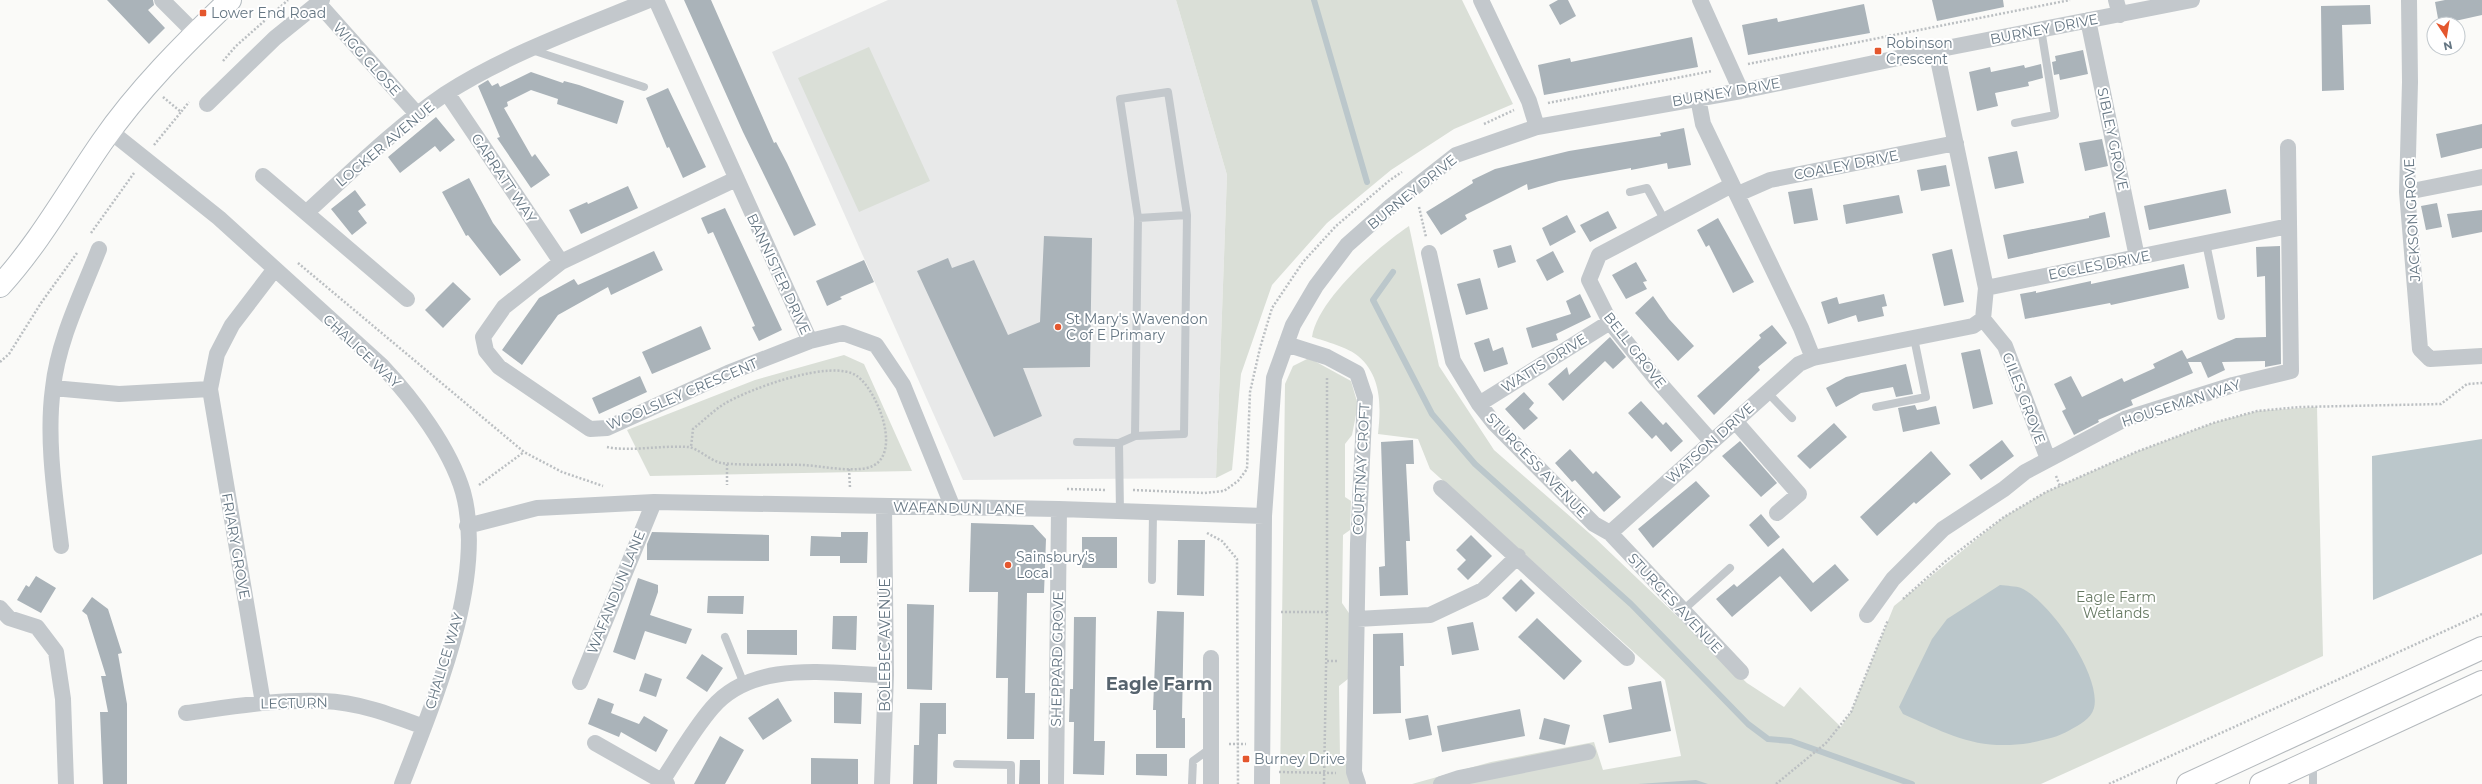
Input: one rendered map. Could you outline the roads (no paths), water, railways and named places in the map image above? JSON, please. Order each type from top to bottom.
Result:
[{"type":"main road","points":[[0,286],[52,220],[110,131],[148,84],[195,33],[230,0]]},
{"type":"main road","points":[[2188,784],[2482,648]]},
{"type":"main road","points":[[2261,784],[2482,682]]},
{"type":"street","points":[[162,0],[195,33]]},
{"type":"street","name":"LOCKER AVENUE","points":[[307,212],[417,114],[447,93],[486,71],[649,0]]},
{"type":"street","name":"BANNISTER DRIVE","points":[[656,0],[810,341],[843,333],[876,345],[903,385],[953,508]]},
{"type":"street","points":[[1480,0],[1531,107],[1537,127]]},
{"type":"street","points":[[1700,0],[1741,91]]},
{"type":"street","name":"BURNEY DRIVE","points":[[1262,778],[1264,516],[1274,378],[1293,325],[1316,286],[1347,245],[1415,187],[1456,155],[1537,127],[1741,91],[2088,20],[2118,8],[2192,0]]},
{"type":"street","name":"JACKSON GROVE","points":[[2409,0],[2410,82],[2407,192],[2420,350],[2430,359],[2482,356]]},
{"type":"street","name":"WIGG CLOSE","points":[[207,104],[275,38],[320,2],[417,114]]},
{"type":"street","name":"SIBLEY GROVE","points":[[2088,20],[2137,257]]},
{"type":"street","points":[[1698,98],[1702,124],[1735,189],[1813,358],[1914,338],[1973,326],[1983,319],[1986,288],[1936,50]]},
{"type":"street","name":"GARRATT WAY","points":[[447,93],[561,262]]},
{"type":"street","name":"CHALICE WAY","points":[[110,131],[219,218],[274,270],[382,366],[404,390],[453,468],[463,493],[467,526],[467,578],[458,620],[424,727],[402,784]]},
{"type":"street","name":"COALEY DRIVE","points":[[1735,189],[1770,180],[1956,144]]},
{"type":"street","name":"HOUSEMAN WAY","points":[[1867,615],[1893,579],[1943,529],[2004,489],[2025,472],[2125,419],[2233,385],[2291,371],[2292,320],[2288,147]]},
{"type":"street","points":[[263,176],[307,212],[407,299]]},
{"type":"street","points":[[2407,192],[2482,177]]},
{"type":"street","name":"WOOLSLEY CRESCENT","points":[[736,179],[561,262],[504,308],[483,336],[486,351],[499,367],[590,429],[607,428],[728,373],[810,341]]},
{"type":"street","name":"BELL GROVE","points":[[1711,441],[1656,379],[1610,322],[1589,280],[1599,255],[1664,219],[1735,189]]},
{"type":"street","name":"ECCLES DRIVE","points":[[1986,288],[2289,226]]},
{"type":"street","points":[[60,546],[54,485],[52,388],[62,346],[99,249]]},
{"type":"street","name":"STURGESS AVENUE","points":[[1429,253],[1453,361],[1479,404],[1494,423],[1594,524],[1610,533]]},
{"type":"street","name":"FRIARY GROVE","points":[[263,703],[210,389],[217,354],[232,325],[274,270]]},
{"type":"street","name":"GILES GROVE","points":[[1983,319],[2005,346],[2048,459]]},
{"type":"street","name":"WATTS DRIVE","points":[[1479,404],[1610,322]]},
{"type":"street","name":"COURTNAY CROFT","points":[[1286,344],[1327,357],[1357,373],[1365,397],[1358,544],[1357,779]]},
{"type":"street","name":"WATSON DRIVE","points":[[1610,533],[1711,441],[1799,364],[1813,358]]},
{"type":"street","points":[[52,388],[119,394],[210,389]]},
{"type":"street","points":[[1735,421],[1799,494],[1777,513]]},
{"type":"street","points":[[1441,488],[1518,556],[1627,658]]},
{"type":"street","name":"WAFANDUN LANE","points":[[467,526],[537,508],[654,502],[1059,509],[1264,516]]},
{"type":"street","name":"WAFANDUN LANE","points":[[580,682],[654,502]]},
{"type":"street","name":"BOLEBEC AVENUE","points":[[882,784],[886,675],[884,507]]},
{"type":"street","name":"SHEPPARD GROVE","points":[[1056,784],[1059,509]]},
{"type":"street","name":"STURGES AVENUE","points":[[1610,533],[1741,672]]},
{"type":"street","points":[[1358,619],[1430,615],[1483,590],[1518,556]]},
{"type":"street","points":[[0,608],[9,618],[37,627],[56,652],[63,699],[66,784]]},
{"type":"street","points":[[1211,658],[1211,784]]},
{"type":"street","points":[[595,743],[664,783],[713,707],[744,684],[779,673],[886,675]]},
{"type":"street","name":"LECTURN","points":[[186,713],[263,703],[324,701],[375,709],[424,727]]},
{"type":"street","points":[[1441,784],[1458,778],[1588,752]]},
{"type":"lane","points":[[2015,123],[2055,115],[2041,29]]},
{"type":"lane","points":[[532,50],[644,87]]},
{"type":"lane","points":[[1077,442],[1119,443],[1135,436],[1184,434],[1187,215],[1168,92],[1120,99],[1138,218],[1135,436]]},
{"type":"lane","points":[[1630,192],[1647,188],[1664,219]]},
{"type":"lane","points":[[1138,218],[1187,215]]},
{"type":"lane","points":[[2209,242],[2221,316]]},
{"type":"lane","points":[[1876,407],[1926,397],[1914,338]]},
{"type":"lane","points":[[1767,392],[1792,418]]},
{"type":"lane","points":[[1119,443],[1120,512]]},
{"type":"lane","points":[[1152,580],[1153,513]]},
{"type":"lane","points":[[1682,611],[1730,568]]},
{"type":"lane","points":[[726,637],[744,684]]},
{"type":"lane","points":[[1192,784],[1193,761],[1211,746]]},
{"type":"lane","points":[[2313,760],[2313,784]]},
{"type":"lane","points":[[957,764],[1011,765],[1012,784]]},
{"type":"waterway","points":[[1314,0],[1367,182]]},
{"type":"waterway","points":[[1393,272],[1373,300],[1432,414],[1475,464],[1631,604],[1748,724],[1768,739],[1791,741],[1912,784]]},
{"type":"place","name":"Lower End Road","points":[[203,13]]},
{"type":"place","name":"Robinson Crescent","points":[[1878,51]]},
{"type":"place","name":"St Mary's Wavendon C of E Primary","points":[[1058,327]]},
{"type":"place","name":"Sainsbury's Local","points":[[1008,565]]},
{"type":"place","name":"Burney Drive","points":[[1246,759]]},
{"type":"district","name":"Eagle Farm","points":[[1159,684]]},
{"type":"park label","name":"Eagle Farm Wetlands","points":[[2116,606]]}]
